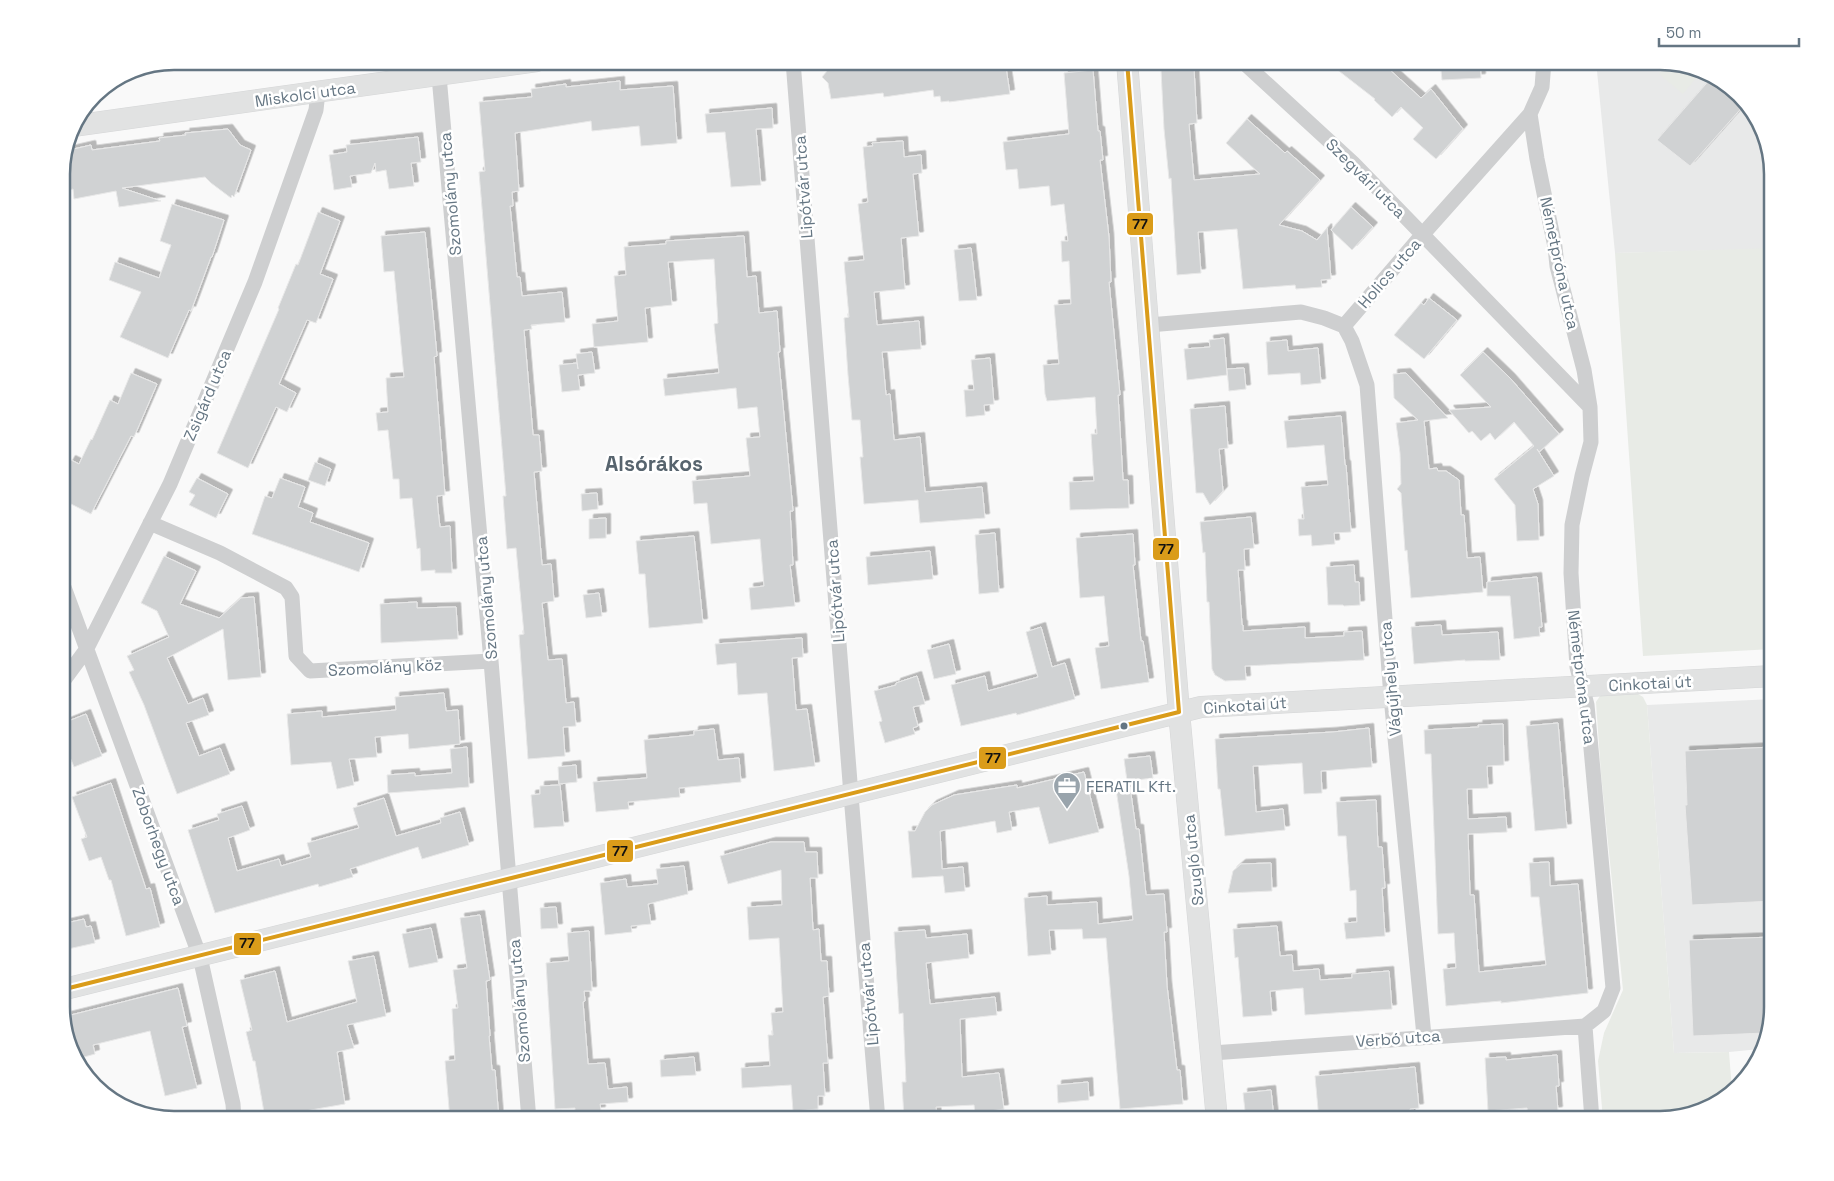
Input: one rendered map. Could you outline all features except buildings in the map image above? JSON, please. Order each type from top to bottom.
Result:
[{"type":"street","name":"Miskolci utca","points":[[83,125],[478,70]]},
{"type":"street","name":"Lipótvár utca","points":[[795,70],[877,1111]]},
{"type":"street","name":"Szugló utca","points":[[1128,70],[1179,712],[1216,1111]]},
{"type":"street","name":"Szegvári utca","points":[[1252,70],[1353,163],[1590,407]]},
{"type":"street","name":"Holics utca","points":[[1344,326],[1530,114],[1542,87],[1543,70]]},
{"type":"street","name":"Szomolány utca","points":[[439,76],[491,661],[528,1111]]},
{"type":"street","name":"Zsigárd utca","points":[[70,673],[86,650],[170,484],[255,282],[316,110],[318,92]]},
{"type":"street","name":"Németpróna utca","points":[[1530,114],[1557,266],[1584,370],[1590,407],[1591,442],[1572,525],[1571,573],[1578,667],[1587,705],[1613,988],[1604,1011],[1584,1026]]},
{"type":"street","points":[[1149,325],[1301,312],[1344,326]]},
{"type":"street","name":"Vágújhely utca","points":[[1344,326],[1352,341],[1367,385],[1392,697],[1424,1036]]},
{"type":"street","name":"Szomolány köz","points":[[150,523],[220,553],[286,588],[292,597],[296,656],[310,671],[491,661]]},
{"type":"street","name":"Zoborhegy utca","points":[[70,603],[200,957],[233,1111]]},
{"type":"street","name":"Cinkotai út","points":[[70,988],[1201,707],[1764,676]]},
{"type":"street","points":[[1584,1026],[1591,1111]]},
{"type":"street","name":"Verbó utca","points":[[1212,1053],[1424,1036],[1584,1026]]},
{"type":"shaded area","points":[[1597,70],[1673,71],[1706,81],[1734,100],[1756,134],[1763,161],[1764,174],[1764,249],[1615,253]]},
{"type":"shaded area","points":[[1662,70],[1673,71],[1696,77],[1683,94],[1659,74]]},
{"type":"shaded area","points":[[1764,248],[1764,649],[1643,656],[1615,253]]},
{"type":"shaded area","points":[[1638,694],[1643,697],[1647,705],[1674,1053],[1729,1052],[1731,1083],[1700,1103],[1673,1110],[1602,1111],[1598,1061],[1604,1033],[1623,990],[1601,774],[1596,702],[1600,696]]},
{"type":"shaded area","points":[[1764,699],[1764,1014],[1754,1050],[1674,1053],[1647,705]]},
{"type":"transit line","name":"77","points":[[1128,70],[1179,712]]},
{"type":"transit line","name":"77","points":[[70,988],[1179,712]]},
{"type":"place","name":"FERATIL Kft.","points":[[1067,810]]},
{"type":"district","name":"Alsórákos","points":[[654,464]]}]
